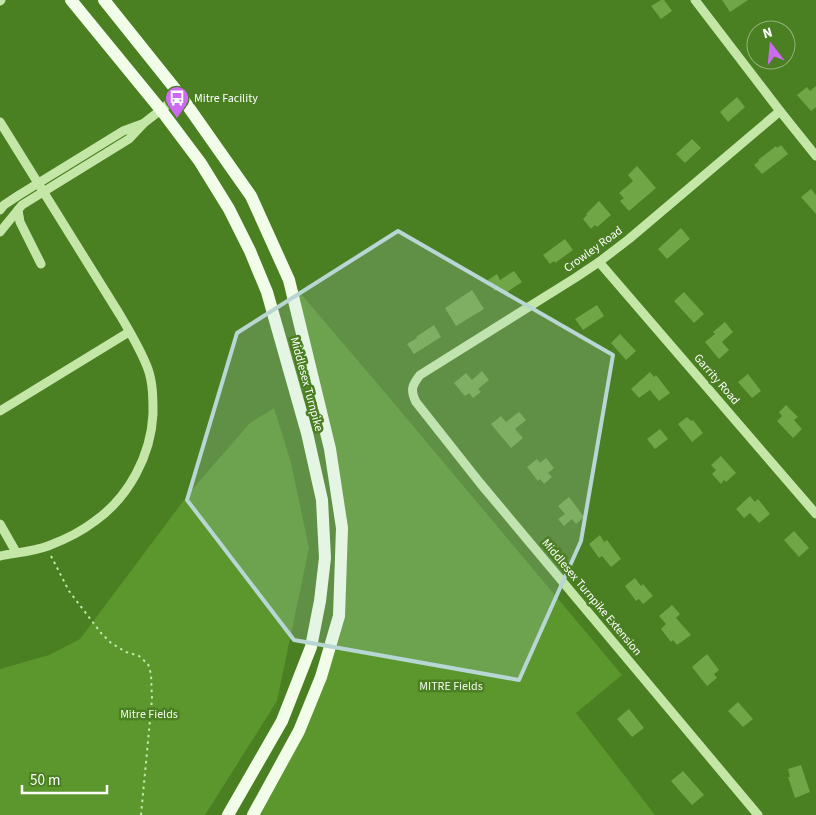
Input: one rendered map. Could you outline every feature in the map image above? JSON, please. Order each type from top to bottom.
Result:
[{"type":"main road","name":"Middlesex Turnpike","points":[[71,0],[161,110],[200,162],[229,209],[250,251],[267,292],[307,433],[322,500],[325,558],[320,601],[311,647],[282,721],[228,815]]},
{"type":"main road","name":"Middlesex Turnpike","points":[[104,0],[180,96],[251,196],[289,280],[330,449],[342,528],[339,616],[323,668],[299,730],[253,815]]},
{"type":"street","points":[[695,0],[816,156]]},
{"type":"street","points":[[0,232],[29,200],[128,139],[144,123],[180,96]]},
{"type":"street","name":"Crowley Road","points":[[413,391],[414,382],[420,375],[599,262],[629,239],[780,111]]},
{"type":"street","points":[[0,122],[137,344],[148,370],[153,399],[152,428],[144,457],[133,481],[113,505],[96,521],[47,547],[0,556]]},
{"type":"street","points":[[0,210],[19,195],[123,131],[144,123]]},
{"type":"street","points":[[18,210],[20,222],[41,264]]},
{"type":"street","name":"Garrity Road","points":[[599,262],[816,514]]},
{"type":"street","points":[[0,411],[129,332]]},
{"type":"street","name":"Middlesex Turnpike Extension","points":[[413,391],[416,402],[480,483],[758,815]]},
{"type":"street","points":[[0,524],[16,552]]},
{"type":"path","points":[[47,547],[69,591],[100,632],[111,644],[138,656],[148,664],[151,674],[152,699],[141,815]]},
{"type":"highlighted area","points":[[398,231],[613,355],[581,541],[519,680],[294,640],[187,500],[237,333]]},
{"type":"green space","name":"MITRE Fields","points":[[289,280],[622,675],[576,713],[655,815],[253,815],[299,731],[339,616],[342,528]]},
{"type":"green space","name":"Mitre Fields","points":[[274,408],[291,463],[309,548],[277,701],[205,815],[0,815],[0,669],[49,655],[80,639],[190,492],[250,423]]},
{"type":"building","points":[[664,0],[672,11],[661,19],[651,6]]},
{"type":"building","points":[[722,0],[748,0],[730,12]]},
{"type":"building","points":[[816,86],[816,107],[811,111],[797,95],[807,87],[810,91]]},
{"type":"building","points":[[737,97],[745,107],[728,122],[720,112]]},
{"type":"building","points":[[692,139],[701,148],[685,163],[676,154]]},
{"type":"building","points":[[781,145],[788,154],[762,174],[754,165],[776,146],[777,148]]},
{"type":"building","points":[[637,166],[656,188],[629,211],[620,201],[624,198],[619,193],[633,181],[628,175]]},
{"type":"building","points":[[811,189],[816,195],[816,214],[801,197]]},
{"type":"building","points":[[599,201],[611,215],[597,227],[595,225],[591,229],[583,219]]},
{"type":"building","points":[[681,228],[690,239],[667,259],[658,249]]},
{"type":"building","points":[[565,239],[573,250],[555,263],[554,261],[550,264],[543,255]]},
{"type":"building","points":[[514,271],[522,282],[504,294],[500,288],[495,291],[488,280],[497,274],[500,280]]},
{"type":"building","points":[[472,290],[484,309],[456,326],[445,308]]},
{"type":"building","points":[[684,292],[704,314],[694,323],[674,301]]},
{"type":"building","points":[[597,305],[604,316],[583,330],[575,319]]},
{"type":"building","points":[[725,322],[733,332],[722,342],[729,350],[719,359],[705,342]]},
{"type":"building","points":[[434,325],[441,337],[414,354],[407,344]]},
{"type":"building","points":[[620,334],[636,351],[626,360],[611,343]]},
{"type":"building","points":[[482,371],[489,380],[478,389],[481,392],[473,398],[469,393],[465,396],[454,383],[466,373],[472,380]]},
{"type":"building","points":[[650,372],[654,377],[656,375],[670,393],[659,401],[650,390],[639,398],[631,389]]},
{"type":"building","points":[[748,374],[761,391],[752,398],[738,382]]},
{"type":"building","points":[[786,405],[798,417],[794,420],[802,429],[793,438],[777,421],[782,416],[779,412]]},
{"type":"building","points":[[519,412],[526,420],[515,429],[523,438],[511,448],[491,424],[501,416],[506,422]]},
{"type":"building","points":[[687,417],[691,421],[693,420],[703,433],[692,442],[678,424]]},
{"type":"building","points":[[660,429],[668,439],[655,449],[647,439]]},
{"type":"building","points":[[721,456],[736,473],[721,484],[712,474],[716,470],[711,465]]},
{"type":"building","points":[[546,458],[554,468],[548,473],[552,477],[544,484],[540,479],[538,481],[527,467],[537,459],[540,463]]},
{"type":"building","points":[[750,496],[755,502],[758,499],[770,514],[759,523],[750,513],[744,518],[736,509]]},
{"type":"building","points":[[569,497],[584,517],[576,524],[572,519],[564,526],[558,519],[565,514],[558,506]]},
{"type":"building","points":[[794,531],[809,548],[799,557],[784,540]]},
{"type":"building","points":[[600,535],[604,542],[607,540],[621,559],[611,567],[602,556],[599,558],[589,544]]},
{"type":"building","points":[[635,578],[653,596],[643,604],[639,599],[636,601],[625,586]]},
{"type":"building","points":[[672,605],[680,614],[676,618],[691,635],[677,645],[673,640],[671,642],[661,629],[666,624],[659,616]]},
{"type":"building","points":[[707,654],[719,670],[714,674],[717,678],[707,686],[692,667]]},
{"type":"building","points":[[738,702],[753,719],[743,727],[728,711]]},
{"type":"building","points":[[629,709],[644,728],[632,737],[617,719]]},
{"type":"building","points":[[801,765],[810,792],[795,798],[788,777],[790,777],[788,769]]},
{"type":"building","points":[[683,771],[704,795],[692,805],[671,781]]},
{"type":"place","name":"Mitre Facility","points":[[177,119]]}]
